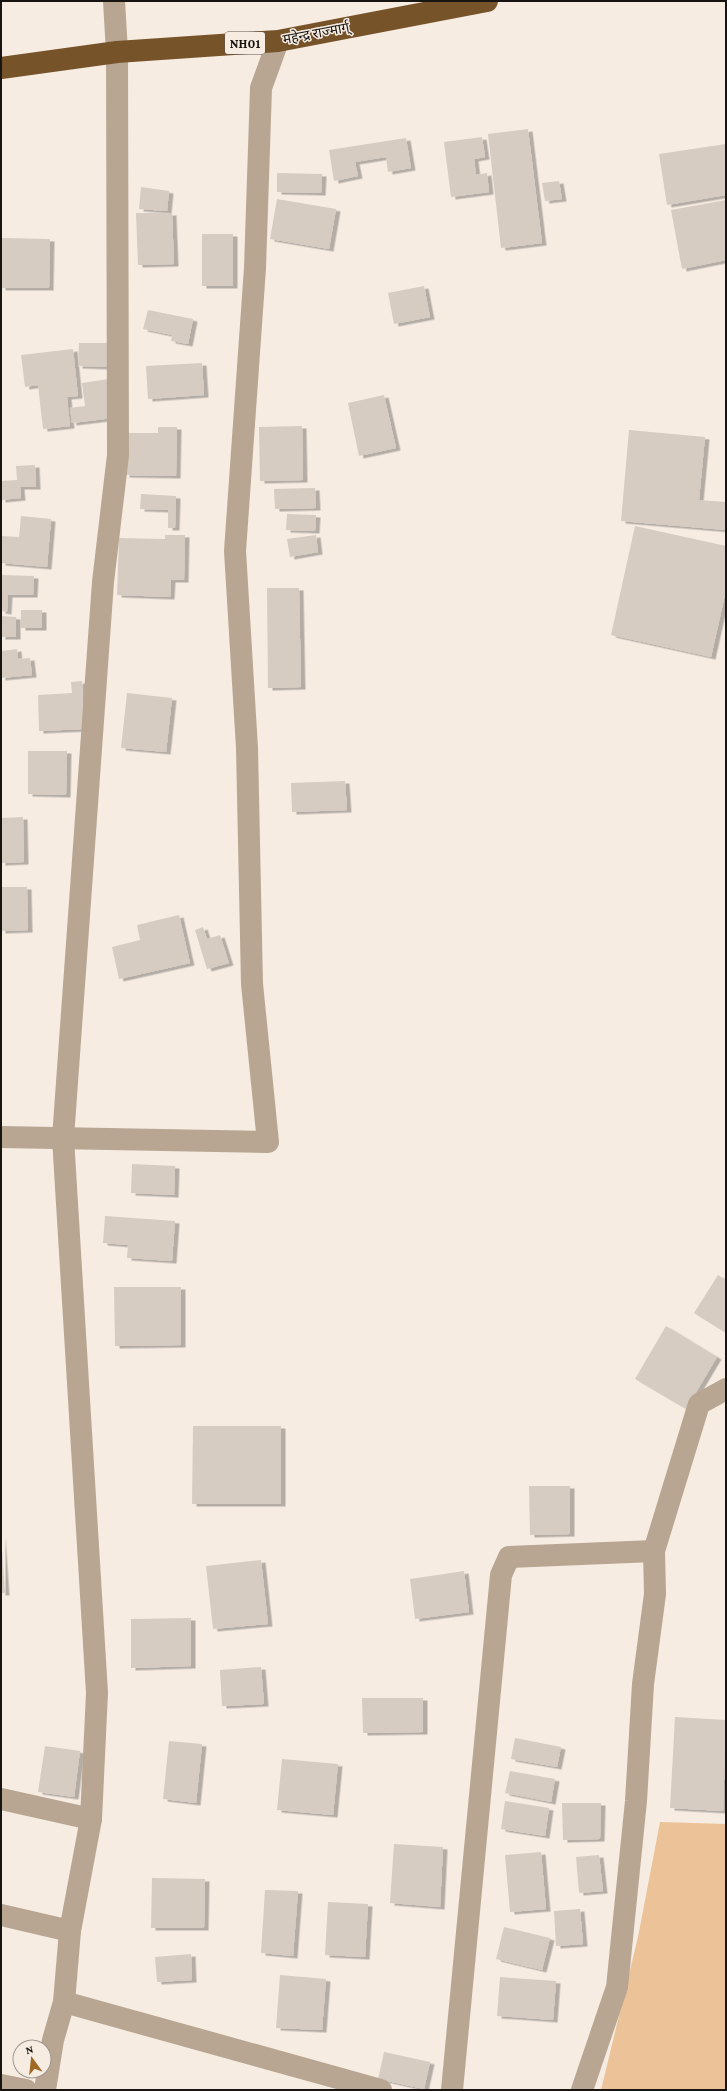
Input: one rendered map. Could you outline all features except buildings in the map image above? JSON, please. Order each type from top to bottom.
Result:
[{"type":"highway","name":"महेन्द्र राज्मार्ग्","points":[[1,68],[117,52],[278,41],[486,1]]},
{"type":"street","points":[[45,2090],[52,2040],[64,2002],[70,1930],[91,1819],[97,1693],[62,1138],[103,582],[118,455],[117,52],[114,1]]},
{"type":"street","points":[[1,1137],[268,1142],[252,984],[247,748],[235,550],[254,268],[261,88],[278,41]]},
{"type":"street","points":[[582,2090],[617,1987],[636,1801],[643,1684],[655,1594],[654,1551],[699,1404],[726,1389]]},
{"type":"street","points":[[452,2090],[501,1575],[509,1557],[654,1551]]},
{"type":"street","points":[[1,1799],[91,1819]]},
{"type":"street","points":[[1,1915],[70,1930]]},
{"type":"street","points":[[64,2002],[381,2090]]},
{"type":"street","points":[[1,2085],[26,2090]]},
{"type":"shaded area","points":[[660,1822],[726,1824],[726,2090],[601,2090],[638,1937]]}]
